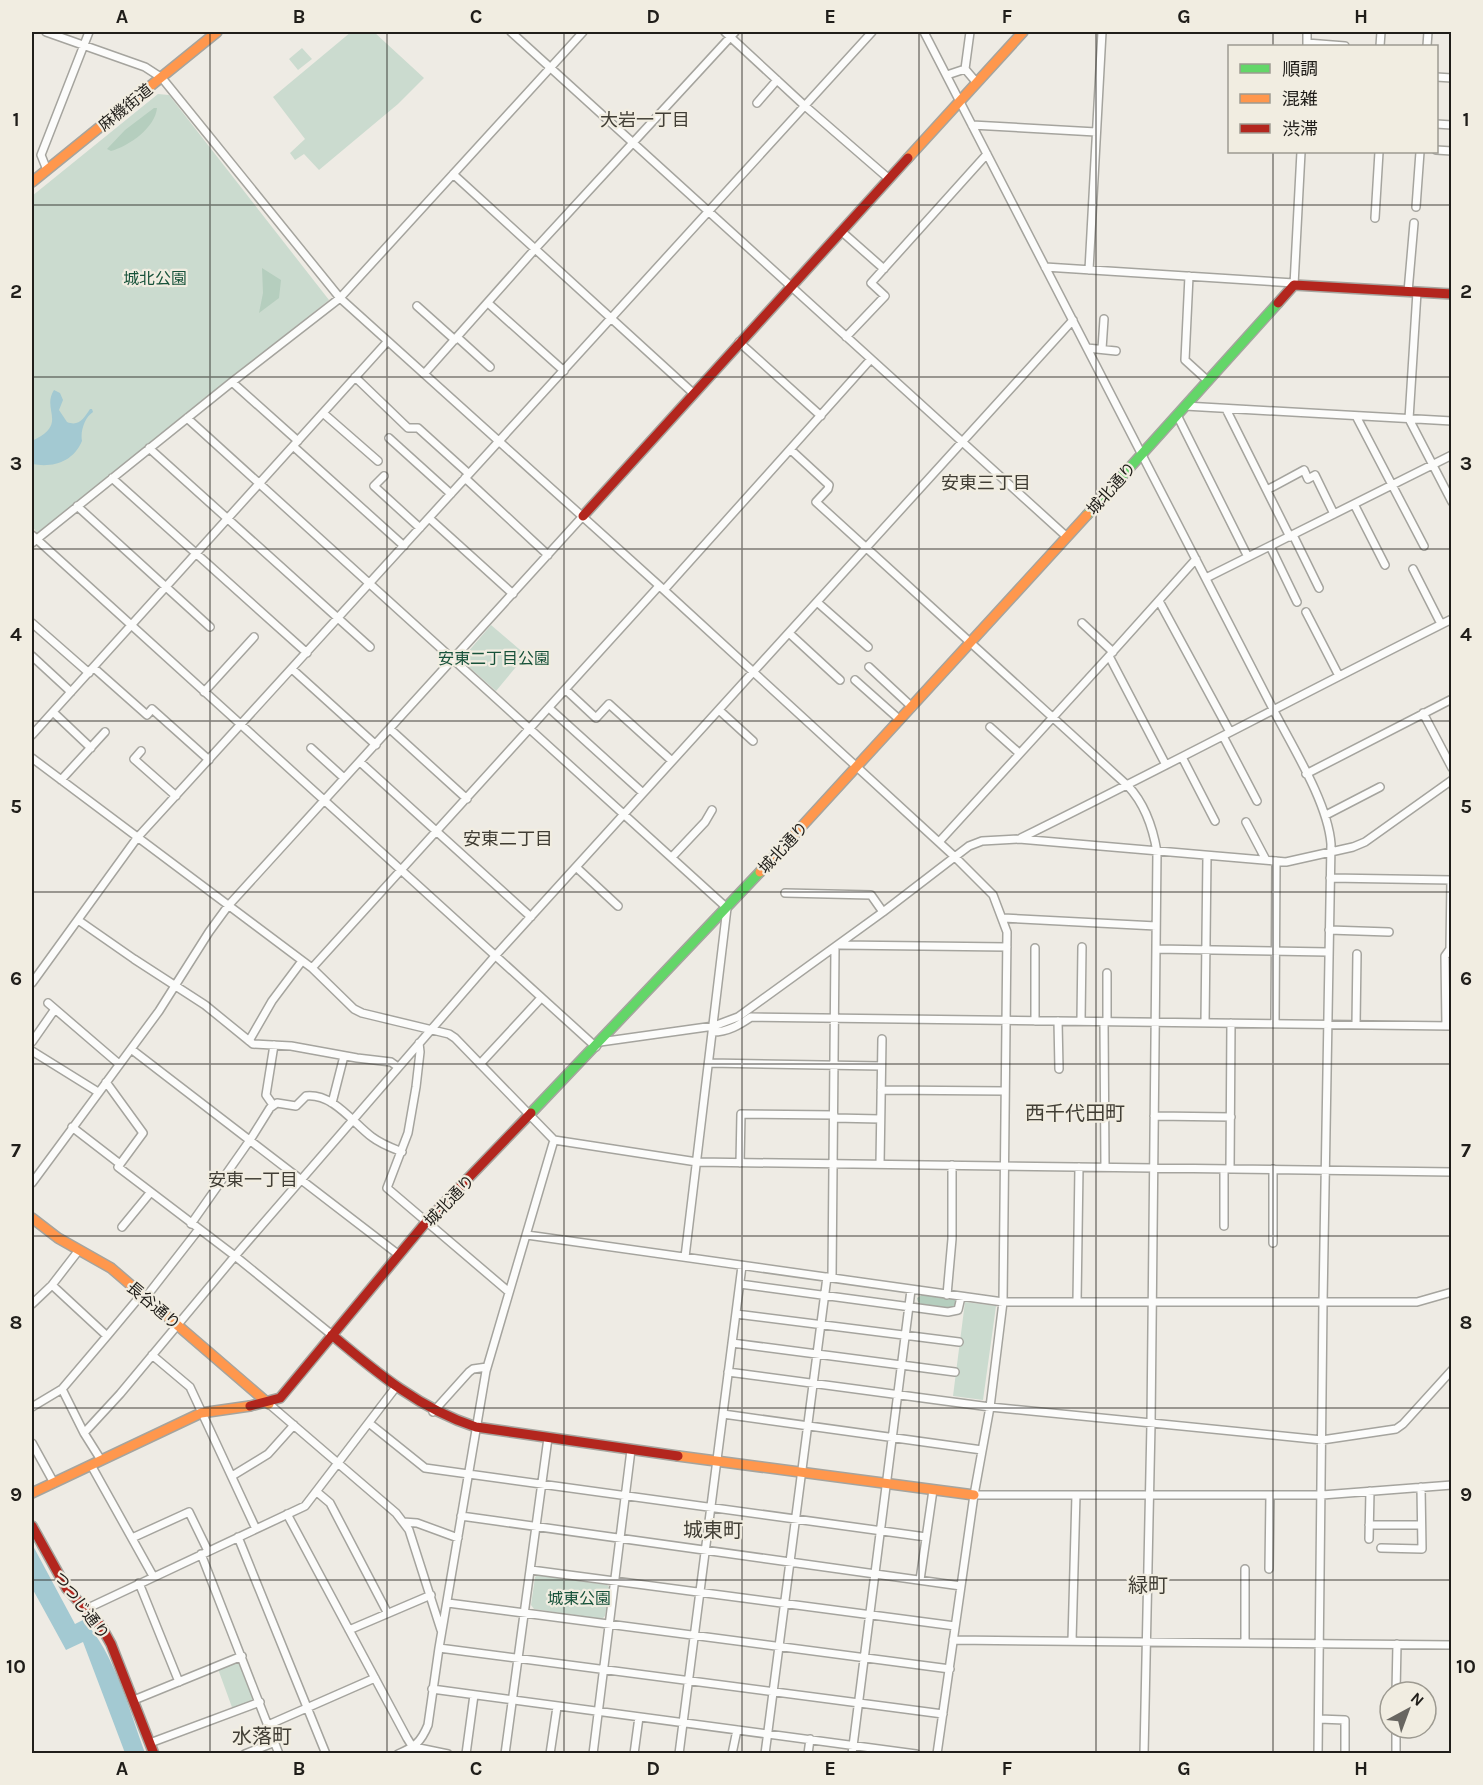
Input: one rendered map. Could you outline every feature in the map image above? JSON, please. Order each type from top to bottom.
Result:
[{"type":"street","points":[[46,32],[146,67],[162,78],[340,298],[662,588],[939,842],[993,895],[1007,932],[1003,1302],[990,1407],[974,1495],[937,1754]]},
{"type":"street","points":[[47,170],[41,155],[89,32]]},
{"type":"street","name":"麻機街道","points":[[32,183],[217,32]]},
{"type":"street","points":[[511,32],[1066,537]]},
{"type":"street","points":[[583,32],[340,298],[33,539],[132,626],[541,998],[598,1045],[714,1029],[738,1017],[883,912],[969,846],[982,841],[1019,839],[1286,862],[1353,847],[1377,835],[1452,780]]},
{"type":"street","points":[[32,983],[138,838],[872,32]]},
{"type":"street","points":[[924,32],[1326,815],[1330,836],[1330,878],[1318,1754]]},
{"type":"street","points":[[970,32],[965,69],[977,83]]},
{"type":"street","points":[[32,1183],[176,986],[228,906],[1023,32]]},
{"type":"street","points":[[1089,270],[1102,32]]},
{"type":"street","points":[[1307,32],[1307,45]]},
{"type":"street","points":[[424,374],[634,143],[730,33],[805,106],[888,178]]},
{"type":"street","points":[[947,75],[965,69]]},
{"type":"street","points":[[757,103],[777,80]]},
{"type":"street","points":[[972,125],[1096,132]]},
{"type":"street","points":[[1294,284],[1301,153]]},
{"type":"street","points":[[1375,218],[1379,153]]},
{"type":"street","points":[[1416,207],[1420,153]]},
{"type":"street","points":[[846,337],[885,296],[871,283],[987,154]]},
{"type":"street","points":[[453,174],[693,393]]},
{"type":"street","points":[[1414,223],[1409,419],[1452,502]]},
{"type":"street","points":[[841,231],[884,269]]},
{"type":"street","points":[[1045,267],[1452,294]]},
{"type":"street","points":[[1189,276],[1185,360],[1208,381]]},
{"type":"street","name":"城北通り","points":[[269,1404],[280,1398],[427,1221],[727,908],[970,644],[1294,284]]},
{"type":"street","points":[[488,303],[564,371]]},
{"type":"street","points":[[417,306],[490,367]]},
{"type":"street","points":[[1102,349],[1104,319]]},
{"type":"street","points":[[84,1433],[120,1394],[177,1324],[430,1029],[1073,320]]},
{"type":"street","points":[[32,735],[387,342]]},
{"type":"street","points":[[740,342],[821,416]]},
{"type":"street","points":[[1087,348],[1116,351]]},
{"type":"street","points":[[312,969],[549,708],[791,450],[871,359]]},
{"type":"street","points":[[355,377],[408,428],[418,428],[548,555]]},
{"type":"street","points":[[232,382],[404,546]]},
{"type":"street","points":[[1185,406],[1452,422]]},
{"type":"street","points":[[1226,409],[1319,588]]},
{"type":"street","points":[[323,413],[378,461]]},
{"type":"street","points":[[1177,416],[1248,557]]},
{"type":"street","points":[[1356,416],[1424,546]]},
{"type":"street","points":[[187,418],[727,908],[685,1257]]},
{"type":"street","points":[[388,438],[451,494]]},
{"type":"street","points":[[149,448],[370,647]]},
{"type":"street","points":[[791,450],[829,485],[816,502],[1128,786],[1139,798],[1155,838],[1157,852],[1152,1302],[1144,1754]]},
{"type":"street","points":[[1206,579],[1452,454]]},
{"type":"street","points":[[1267,490],[1304,470],[1308,479],[1315,475],[1334,514]]},
{"type":"street","points":[[384,476],[374,486],[420,528]]},
{"type":"street","points":[[112,478],[306,653]]},
{"type":"street","points":[[1354,504],[1385,565]]},
{"type":"street","points":[[77,506],[210,627]]},
{"type":"street","points":[[429,518],[513,594]]},
{"type":"street","points":[[1270,546],[1297,602]]},
{"type":"street","points":[[939,842],[1196,559]]},
{"type":"street","points":[[1413,569],[1441,624]]},
{"type":"street","points":[[1159,601],[1257,801]]},
{"type":"street","points":[[817,602],[868,647]]},
{"type":"street","points":[[1306,612],[1339,676]]},
{"type":"street","points":[[1019,839],[1128,786],[1273,709],[1452,619]]},
{"type":"street","points":[[32,622],[147,715],[152,709],[209,760]]},
{"type":"street","points":[[1082,623],[1111,654],[1166,765]]},
{"type":"street","points":[[789,633],[840,680]]},
{"type":"street","points":[[204,692],[254,637]]},
{"type":"street","points":[[32,656],[71,692]]},
{"type":"street","points":[[869,668],[912,707]]},
{"type":"street","points":[[292,669],[376,745]]},
{"type":"street","points":[[855,680],[900,720]]},
{"type":"street","points":[[566,690],[596,718],[609,704],[672,761]]},
{"type":"street","points":[[1306,774],[1452,699]]},
{"type":"street","points":[[549,708],[644,793]]},
{"type":"street","points":[[719,710],[753,741]]},
{"type":"street","points":[[53,712],[91,748]]},
{"type":"street","points":[[1423,714],[1452,768]]},
{"type":"street","points":[[990,727],[1019,753]]},
{"type":"street","points":[[390,729],[467,799]]},
{"type":"street","points":[[61,780],[105,732]]},
{"type":"street","points":[[311,748],[344,778]]},
{"type":"street","points":[[141,751],[134,759],[176,796]]},
{"type":"street","points":[[1182,757],[1215,821]]},
{"type":"street","points":[[32,758],[302,961],[354,1009],[362,1013],[449,1034],[455,1038],[554,1140],[697,1162],[1452,1172]]},
{"type":"street","points":[[360,762],[531,917]]},
{"type":"street","points":[[1326,815],[1380,787]]},
{"type":"street","points":[[672,857],[705,822],[712,810]]},
{"type":"street","points":[[1246,822],[1266,860]]},
{"type":"street","points":[[1205,1023],[1208,856]]},
{"type":"street","points":[[1275,1023],[1276,861]]},
{"type":"street","points":[[576,867],[618,906]]},
{"type":"street","points":[[714,1029],[721,1032],[751,1017],[1449,1026],[1445,956],[1450,949],[1451,880],[1330,878]]},
{"type":"street","points":[[785,893],[871,895],[883,912]]},
{"type":"street","points":[[1003,918],[1156,926]]},
{"type":"street","points":[[78,920],[205,1005],[253,1044],[291,1046],[391,1062],[398,1067]]},
{"type":"street","points":[[1329,930],[1389,932]]},
{"type":"street","points":[[837,946],[1007,946]]},
{"type":"street","points":[[765,1754],[820,1324],[824,1295],[830,1277],[837,946]]},
{"type":"street","points":[[1081,1021],[1082,947]]},
{"type":"street","points":[[1035,948],[1035,1021]]},
{"type":"street","points":[[1156,949],[1328,952]]},
{"type":"street","points":[[1356,1025],[1357,954]]},
{"type":"street","points":[[249,1041],[272,1001],[302,961]]},
{"type":"street","points":[[1105,1167],[1107,973]]},
{"type":"street","points":[[480,1064],[541,998]]},
{"type":"street","points":[[48,1003],[119,1064]]},
{"type":"street","points":[[32,1042],[56,1009]]},
{"type":"street","points":[[1058,1021],[1059,1069]]},
{"type":"street","points":[[1224,1226],[1231,1117],[1231,1023]]},
{"type":"street","points":[[880,1164],[882,1039]]},
{"type":"street","points":[[419,1043],[416,1087],[408,1133],[387,1188],[509,1292]]},
{"type":"street","points":[[273,1105],[266,1095],[274,1045]]},
{"type":"street","points":[[130,1049],[399,1255]]},
{"type":"street","points":[[32,1051],[98,1092]]},
{"type":"street","points":[[332,1103],[344,1056]]},
{"type":"street","points":[[709,1064],[881,1065]]},
{"type":"street","points":[[106,1082],[143,1133],[118,1167],[235,1256],[396,1387],[433,1412],[476,1427],[631,1450],[974,1495],[1322,1495],[1452,1485]]},
{"type":"street","points":[[881,1090],[1005,1091]]},
{"type":"street","points":[[191,1224],[273,1105],[282,1103],[296,1106],[306,1096],[314,1095],[332,1103],[374,1139],[402,1152]]},
{"type":"street","points":[[740,1163],[741,1114],[880,1119]]},
{"type":"street","points":[[1154,1116],[1231,1117]]},
{"type":"street","points":[[72,1127],[120,1164]]},
{"type":"street","points":[[415,1750],[428,1725],[441,1631],[448,1604],[487,1367],[554,1140]]},
{"type":"street","points":[[947,1294],[952,1239],[952,1165]]},
{"type":"street","points":[[1077,1302],[1078,1167]]},
{"type":"street","points":[[1273,1169],[1273,1243]]},
{"type":"street","points":[[122,1227],[150,1193]]},
{"type":"street","name":"長谷通り","points":[[32,1218],[58,1238],[111,1268],[269,1404]]},
{"type":"street","points":[[32,1407],[62,1389],[199,1229]]},
{"type":"street","points":[[527,1235],[1003,1302],[1417,1302],[1452,1292]]},
{"type":"street","points":[[32,1304],[52,1285],[79,1250]]},
{"type":"street","points":[[680,1754],[682,1723],[742,1266]]},
{"type":"street","points":[[740,1284],[953,1312],[960,1307],[961,1297]]},
{"type":"street","points":[[52,1285],[107,1335]]},
{"type":"street","points":[[852,1754],[911,1290]]},
{"type":"street","points":[[736,1314],[959,1342]]},
{"type":"street","points":[[732,1343],[955,1372]]},
{"type":"street","points":[[152,1355],[190,1387],[256,1529]]},
{"type":"street","points":[[433,1412],[469,1372],[473,1369],[487,1367]]},
{"type":"street","points":[[728,1372],[990,1407],[1322,1440],[1396,1429],[1452,1370]]},
{"type":"street","points":[[86,1610],[139,1582],[305,1506],[396,1387]]},
{"type":"street","points":[[62,1389],[132,1538],[153,1576]]},
{"type":"street","points":[[32,1493],[201,1413],[269,1404],[396,1513],[403,1522],[409,1530],[441,1631]]},
{"type":"street","points":[[723,1414],[982,1450]]},
{"type":"street","points":[[369,1423],[425,1468],[926,1537]]},
{"type":"street","points":[[232,1476],[268,1454],[294,1425]]},
{"type":"street","points":[[505,1754],[548,1438]]},
{"type":"street","points":[[32,1443],[54,1483]]},
{"type":"street","points":[[593,1754],[631,1450]]},
{"type":"street","points":[[1381,1548],[1422,1548],[1422,1488]]},
{"type":"street","points":[[920,1580],[933,1490]]},
{"type":"street","points":[[1369,1539],[1370,1491]]},
{"type":"street","points":[[317,1492],[330,1503],[387,1612]]},
{"type":"street","points":[[1072,1641],[1076,1495]]},
{"type":"street","points":[[1269,1569],[1270,1495]]},
{"type":"street","points":[[132,1538],[189,1512],[279,1754]]},
{"type":"street","points":[[287,1514],[406,1738],[415,1750]]},
{"type":"street","points":[[461,1516],[961,1586]]},
{"type":"street","points":[[403,1522],[417,1523],[458,1538]]},
{"type":"street","points":[[1369,1525],[1421,1525]]},
{"type":"street","name":"つつじ通り","points":[[32,1526],[67,1589],[101,1626],[111,1644],[154,1754]]},
{"type":"street","points":[[238,1537],[326,1754]]},
{"type":"street","points":[[1245,1569],[1245,1643]]},
{"type":"street","points":[[531,1570],[955,1626]]},
{"type":"street","points":[[139,1582],[179,1682]]},
{"type":"street","points":[[349,1630],[431,1595]]},
{"type":"street","points":[[448,1604],[950,1669]]},
{"type":"street","points":[[953,1640],[1452,1645]]},
{"type":"street","points":[[1396,1680],[1397,1644]]},
{"type":"street","points":[[439,1648],[943,1714]]},
{"type":"street","points":[[134,1700],[242,1656]]},
{"type":"street","points":[[268,1725],[375,1678]]},
{"type":"street","points":[[432,1689],[916,1754]]},
{"type":"street","points":[[466,1754],[474,1695]]},
{"type":"street","points":[[150,1743],[260,1702]]},
{"type":"street","points":[[550,1754],[556,1707]]},
{"type":"street","points":[[634,1754],[639,1717]]},
{"type":"street","points":[[1319,1719],[1345,1720],[1345,1754]]},
{"type":"street","points":[[732,1754],[736,1730]]},
{"type":"street","points":[[808,1754],[810,1739]]},
{"type":"street","points":[[245,1754],[275,1742]]},
{"type":"street","points":[[398,1754],[415,1750],[448,1754]]},
{"type":"green space","points":[[351,32],[374,32],[424,78],[398,104],[319,170],[304,154],[295,160],[290,153],[305,139],[273,97]]},
{"type":"green space","points":[[302,48],[312,59],[298,70],[289,59]]},
{"type":"green space","name":"城北公園","points":[[158,94],[169,95],[329,300],[37,533],[32,526],[32,196]]},
{"type":"green space","points":[[157,108],[152,122],[140,135],[118,149],[111,151],[107,149],[125,130]]},
{"type":"green space","points":[[262,268],[281,280],[279,298],[259,313],[263,293]]},
{"type":"green space","name":"安東二丁目公園","points":[[491,625],[526,655],[496,691],[461,660]]},
{"type":"green space","points":[[923,1294],[955,1299],[958,1304],[954,1309],[921,1304],[917,1298]]},
{"type":"green space","points":[[965,1302],[996,1306],[983,1400],[953,1396]]},
{"type":"green space","name":"城東公園","points":[[538,1575],[607,1585],[610,1588],[605,1616],[602,1619],[534,1609],[531,1605],[535,1577]]},
{"type":"green space","points":[[238,1661],[242,1663],[256,1699],[254,1702],[233,1710],[218,1669]]},
{"type":"water","points":[[54,390],[60,393],[63,400],[59,410],[67,422],[78,422],[90,409],[93,412],[85,421],[82,441],[68,459],[55,464],[32,464],[32,441],[43,435],[52,423],[50,404]]},
{"type":"water","points":[[32,1544],[75,1624],[83,1620],[104,1648],[120,1683],[145,1753],[125,1753],[83,1642],[66,1650],[32,1588]]},
{"type":"traffic: fast","points":[[1087,515],[1278,303]]},
{"type":"traffic: fast","points":[[531,1113],[760,872]]},
{"type":"traffic: slow","points":[[32,182],[217,32]]},
{"type":"traffic: slow","points":[[908,158],[1023,32]]},
{"type":"traffic: slow","points":[[760,872],[1087,515]]},
{"type":"traffic: slow","points":[[32,1218],[58,1238],[111,1268],[269,1404]]},
{"type":"traffic: slow","points":[[32,1493],[201,1413],[250,1406]]},
{"type":"traffic: slow","points":[[678,1456],[974,1495]]},
{"type":"traffic: jam","points":[[583,516],[908,158]]},
{"type":"traffic: jam","points":[[1278,303],[1294,285],[1452,294]]},
{"type":"traffic: jam","points":[[250,1406],[280,1398],[427,1221],[531,1113]]},
{"type":"traffic: jam","points":[[332,1335],[383,1376],[418,1400],[476,1427],[678,1456]]},
{"type":"traffic: jam","points":[[32,1526],[67,1589],[101,1626],[111,1644],[154,1754]]},
{"type":"district","name":"大岩一丁目","points":[[645,120]]},
{"type":"district","name":"安東三丁目","points":[[986,483]]},
{"type":"district","name":"安東二丁目","points":[[508,839]]},
{"type":"district","name":"西千代田町","points":[[1075,1113]]},
{"type":"district","name":"安東一丁目","points":[[253,1180]]},
{"type":"district","name":"城東町","points":[[713,1530]]},
{"type":"district","name":"緑町","points":[[1148,1585]]},
{"type":"district","name":"水落町","points":[[262,1736]]}]
